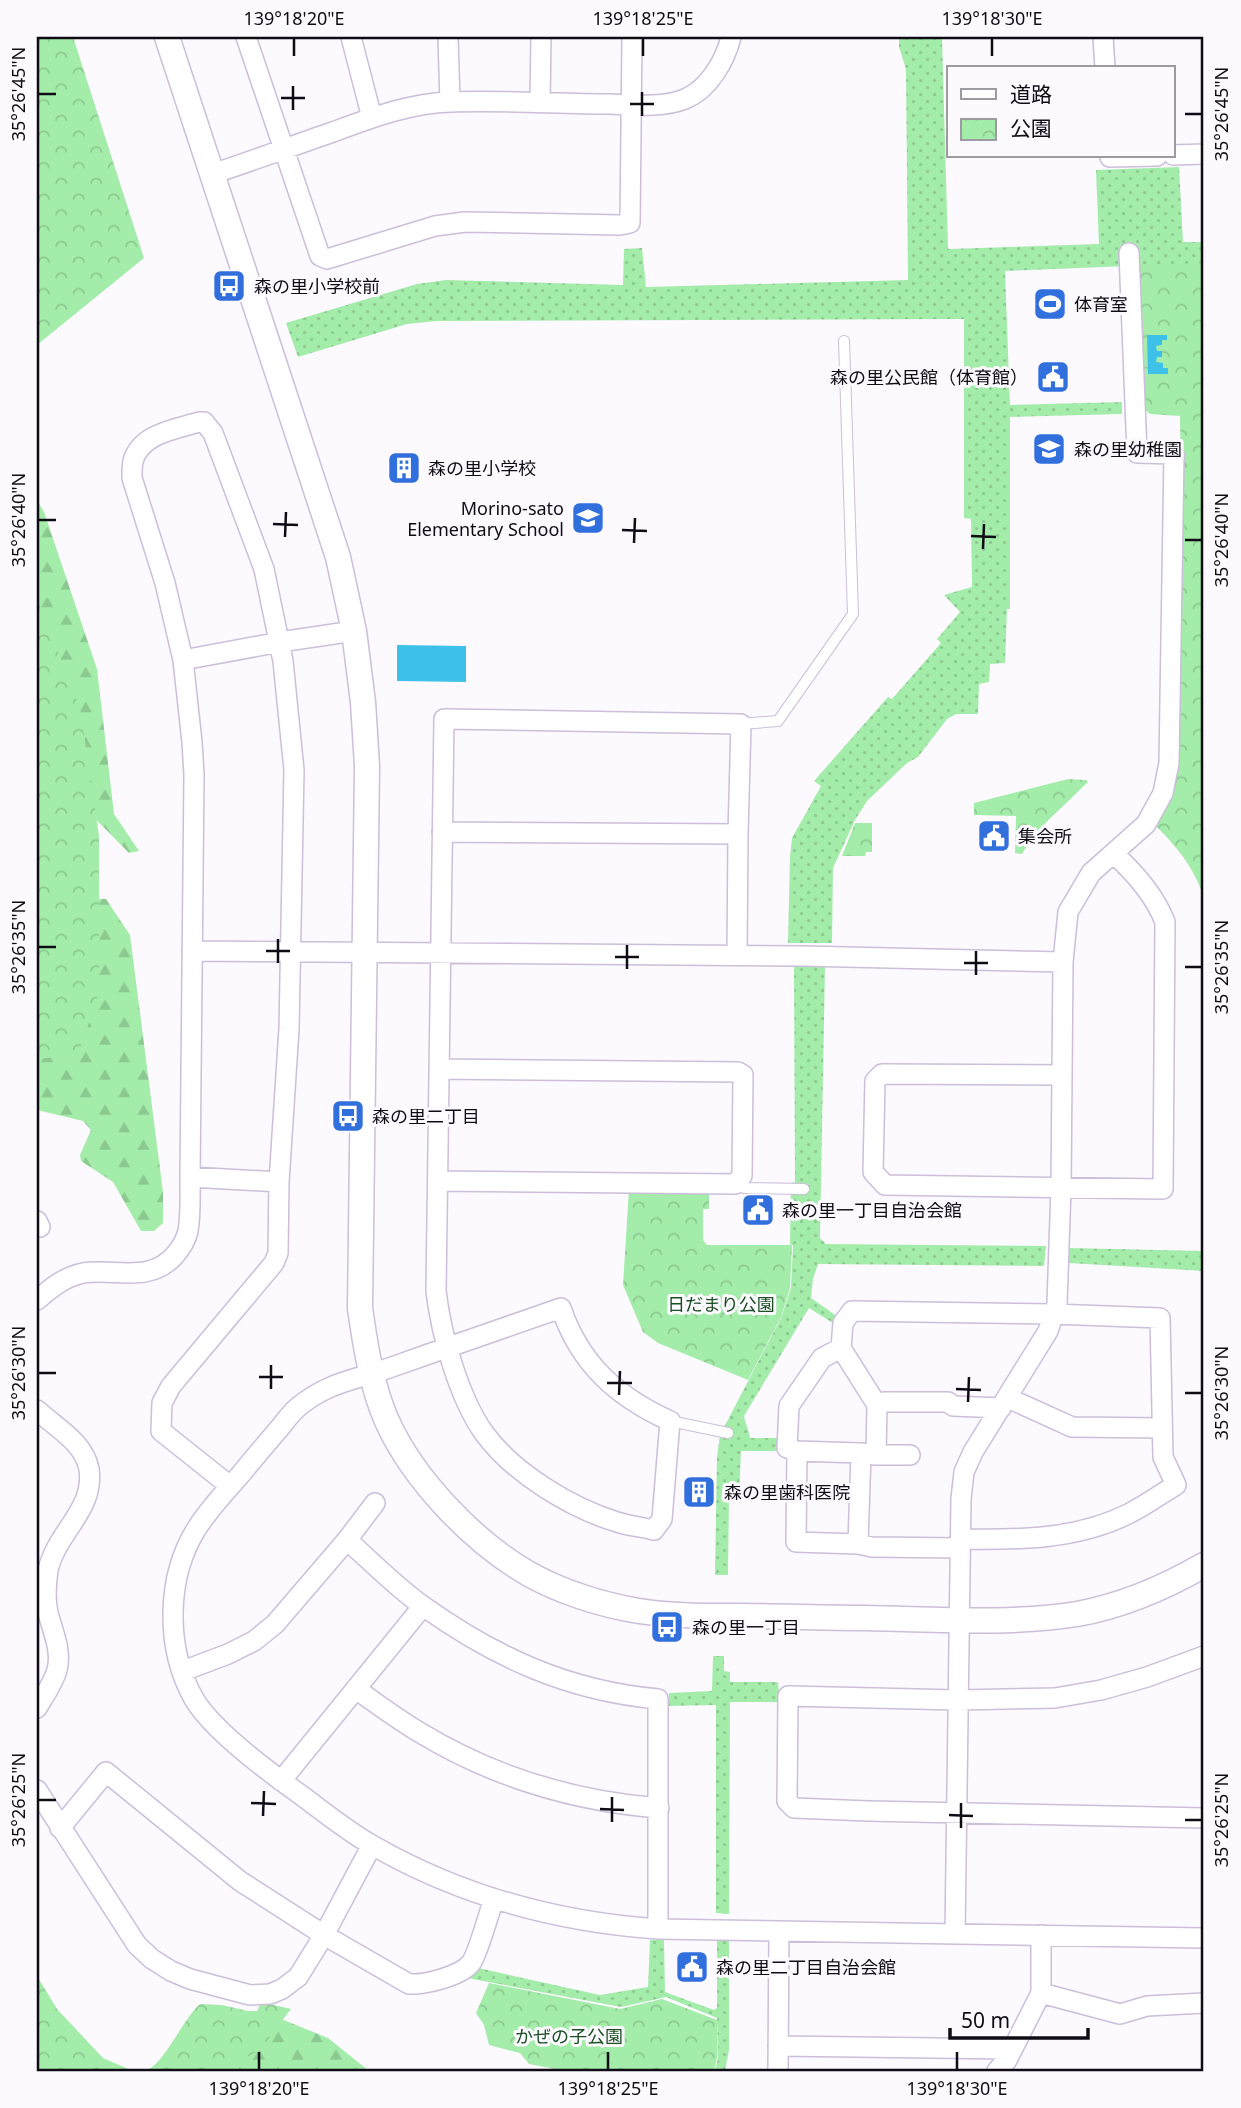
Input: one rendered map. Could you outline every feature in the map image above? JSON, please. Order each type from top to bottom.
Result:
[{"type":"street","points":[[167,37],[338,557],[354,631],[363,702],[367,766],[360,1308],[372,1374],[386,1419],[412,1465],[473,1534],[528,1573],[565,1590],[618,1607],[666,1614],[958,1620],[1078,1614],[1152,1592],[1204,1565]]},
{"type":"street","points":[[246,37],[320,256],[327,259],[435,226],[465,222],[630,223],[632,37]]},
{"type":"street","points":[[351,37],[372,118]]},
{"type":"street","points":[[448,37],[450,102]]},
{"type":"street","points":[[540,103],[541,37]]},
{"type":"street","points":[[212,174],[372,118],[416,106],[450,102],[632,105],[670,103],[699,90],[720,65],[731,37]]},
{"type":"street","points":[[1103,37],[1105,66]]},
{"type":"street","points":[[1174,155],[1204,154]]},
{"type":"street","points":[[955,1934],[958,1620],[964,1472],[973,1452],[1048,1331],[1057,1304],[1063,962],[1068,912],[1091,873],[1146,824],[1163,793],[1169,763],[1174,454],[1137,453],[1129,253]]},
{"type":"street","points":[[37,1300],[65,1278],[94,1272],[142,1274],[163,1265],[179,1249],[188,1233],[194,774],[183,660],[165,583],[132,478],[133,461],[154,436],[204,422],[214,433],[264,569],[280,642],[294,770],[289,1028],[279,1182],[278,1253],[274,1264],[171,1386],[162,1403],[161,1431],[230,1486]]},
{"type":"street","points":[[183,660],[354,631]]},
{"type":"street","points":[[737,955],[741,724],[444,719],[436,1291],[447,1348],[467,1402],[484,1433],[518,1469],[570,1503],[618,1522],[654,1530],[662,1519],[670,1420],[627,1398],[607,1382],[574,1339],[561,1308],[447,1348],[372,1374],[338,1382],[296,1408],[197,1528],[183,1556],[174,1591],[176,1649],[195,1699],[214,1724],[281,1781],[372,1846],[428,1874],[494,1899],[575,1919],[657,1929],[1204,1938]]},
{"type":"street","points":[[442,832],[738,834]]},
{"type":"street","points":[[1062,1075],[882,1074],[875,1081],[873,1172],[885,1185],[1163,1189],[1165,922],[1159,907],[1130,869],[1114,854]]},
{"type":"street","points":[[192,951],[737,955],[1063,962]]},
{"type":"street","points":[[438,1181],[735,1184],[742,1175],[743,1074],[738,1072],[440,1069]]},
{"type":"street","points":[[190,1177],[279,1182]]},
{"type":"street","points":[[797,1451],[793,1542],[872,1546],[1018,1540],[1076,1533],[1129,1514],[1176,1485],[1163,1457],[1160,1318],[852,1311],[843,1323],[841,1348],[877,1405],[868,1454],[858,1544]]},
{"type":"street","points":[[841,1348],[821,1358],[789,1406],[787,1448],[797,1451],[910,1455]]},
{"type":"street","points":[[877,1405],[884,1402],[948,1402],[953,1406],[1004,1403],[1072,1427],[1161,1428]]},
{"type":"street","points":[[37,1410],[76,1443],[85,1455],[90,1486],[86,1501],[53,1554],[48,1572],[47,1609],[59,1651],[52,1683],[37,1708]]},
{"type":"street","points":[[183,1671],[254,1641],[275,1624],[375,1503]]},
{"type":"street","points":[[347,1540],[423,1606],[504,1657],[571,1684],[623,1696],[658,1699],[657,1929]]},
{"type":"street","points":[[281,1781],[423,1606]]},
{"type":"street","points":[[1204,1656],[1147,1677],[1055,1698],[957,1700],[788,1696],[787,1801],[794,1808],[1204,1818]]},
{"type":"street","points":[[356,1689],[418,1732],[477,1763],[524,1782],[614,1805],[659,1808]]},
{"type":"street","points":[[61,1828],[106,1772],[240,1881],[324,1935],[409,1984],[422,1985],[460,1972],[471,1962],[494,1899]]},
{"type":"street","points":[[37,1790],[137,1945],[171,1971],[190,1979],[250,1995],[270,1994],[298,1978],[372,1846]]},
{"type":"street","points":[[778,2071],[779,1931]]},
{"type":"street","points":[[997,2071],[1007,2060],[1041,1993],[1041,1935]]},
{"type":"street","points":[[1041,1993],[1120,2014],[1147,2006],[1204,2003]]},
{"type":"street","points":[[778,2046],[1011,2049]]},
{"type":"lane","points":[[741,724],[778,721],[853,614],[844,341]]},
{"type":"lane","points":[[735,1184],[744,1188],[804,1189]]},
{"type":"lane","points":[[670,1420],[729,1433]]},
{"type":"green space","points":[[37,37],[73,37],[144,258],[37,345]]},
{"type":"green space","points":[[899,37],[942,37],[948,249],[1099,244],[1096,170],[1179,167],[1183,242],[1204,242],[1204,263],[1005,271],[1010,405],[1122,402],[1122,414],[1010,417],[1010,609],[1007,609],[1005,663],[990,664],[989,682],[979,684],[978,714],[956,714],[947,719],[918,757],[907,763],[867,801],[855,820],[833,868],[832,943],[788,943],[792,838],[821,786],[814,781],[888,697],[892,699],[941,643],[937,639],[960,612],[944,595],[972,587],[971,519],[964,518],[964,319],[437,321],[407,324],[298,357],[286,323],[417,284],[446,280],[623,285],[624,249],[642,248],[646,287],[908,280],[906,69],[899,47]]},
{"type":"green space","points":[[1204,261],[1204,897],[1184,857],[1154,824],[1179,770],[1182,571],[1180,416],[1150,414],[1142,407],[1138,266]]},
{"type":"green space","points":[[37,500],[44,512],[97,669],[114,814],[139,851],[129,853],[61,784],[37,768]]},
{"type":"green space","points":[[37,599],[80,708],[99,836],[99,993],[78,1055],[37,1059]]},
{"type":"green space","points":[[1068,779],[1088,782],[1035,833],[1022,854],[1015,853],[1016,816],[974,815],[974,803]]},
{"type":"green space","points":[[855,823],[872,823],[872,852],[866,852],[865,856],[842,856]]},
{"type":"green space","points":[[80,899],[106,899],[130,935],[163,1192],[163,1223],[154,1231],[141,1231],[113,1182],[81,1161],[80,1155],[91,1130],[83,1121],[37,1110],[37,928]]},
{"type":"green space","points":[[794,965],[825,966],[820,1238],[826,1244],[1046,1246],[1044,1266],[818,1264],[811,1298],[838,1317],[836,1325],[809,1308],[744,1416],[750,1438],[778,1438],[778,1451],[741,1451],[739,1496],[729,1496],[728,1575],[715,1575],[717,1457],[720,1435],[781,1318],[791,1288],[791,1183],[795,1182]]},
{"type":"green space","name":"日だまり公園","points":[[629,1189],[709,1191],[709,1209],[703,1209],[703,1240],[707,1245],[792,1245],[790,1288],[781,1317],[748,1380],[658,1343],[643,1332],[623,1285]]},
{"type":"green space","points":[[1069,1248],[1204,1251],[1204,1271],[1069,1263]]},
{"type":"green space","points":[[713,1656],[724,1656],[724,1671],[730,1672],[730,1682],[778,1682],[780,1702],[730,1702],[729,1914],[716,1913],[716,1705],[669,1706],[669,1693],[712,1691]]},
{"type":"green space","points":[[650,1940],[664,1940],[665,1992],[714,2010],[717,2008],[717,1940],[729,1940],[729,2050],[725,2071],[715,2071],[718,2058],[717,2018],[666,1997],[621,2007],[467,1978],[478,1968],[600,1995],[648,1987]]},
{"type":"green space","points":[[37,1976],[57,2009],[103,2058],[133,2071],[37,2071]]},
{"type":"green space","name":"かぜの子公園","points":[[489,1983],[620,2009],[662,1999],[717,2020],[717,2058],[714,2071],[566,2071],[529,2064],[520,2053],[489,2045],[484,2025],[476,2013]]},
{"type":"green space","points":[[261,2002],[291,2009],[260,2050],[221,2071],[145,2071],[159,2060],[200,2004],[257,2011]]},
{"type":"green space","points":[[269,2014],[328,2038],[369,2071],[171,2071]]},
{"type":"water","points":[[1147,335],[1167,335],[1167,340],[1162,340],[1162,345],[1156,346],[1157,351],[1162,351],[1162,357],[1157,357],[1156,362],[1163,363],[1163,368],[1168,368],[1168,374],[1148,374]]},
{"type":"water","points":[[397,645],[466,646],[466,682],[397,681]]},
{"type":"place","name":"森の里小学校前","points":[[229,286]]},
{"type":"place","name":"体育室","points":[[1050,304]]},
{"type":"place","name":"森の里公民館（体育館）","points":[[1053,377]]},
{"type":"place","name":"森の里幼稚園","points":[[1049,449]]},
{"type":"place","name":"森の里小学校","points":[[404,468]]},
{"type":"place","name":"Morino-sato Elementary School","points":[[588,518]]},
{"type":"place","name":"集会所","points":[[994,836]]},
{"type":"place","name":"森の里二丁目","points":[[348,1116]]},
{"type":"place","name":"森の里一丁目自治会館","points":[[758,1210]]},
{"type":"place","name":"森の里歯科医院","points":[[699,1492]]},
{"type":"place","name":"森の里一丁目","points":[[667,1627]]},
{"type":"place","name":"森の里二丁目自治会館","points":[[692,1967]]}]
